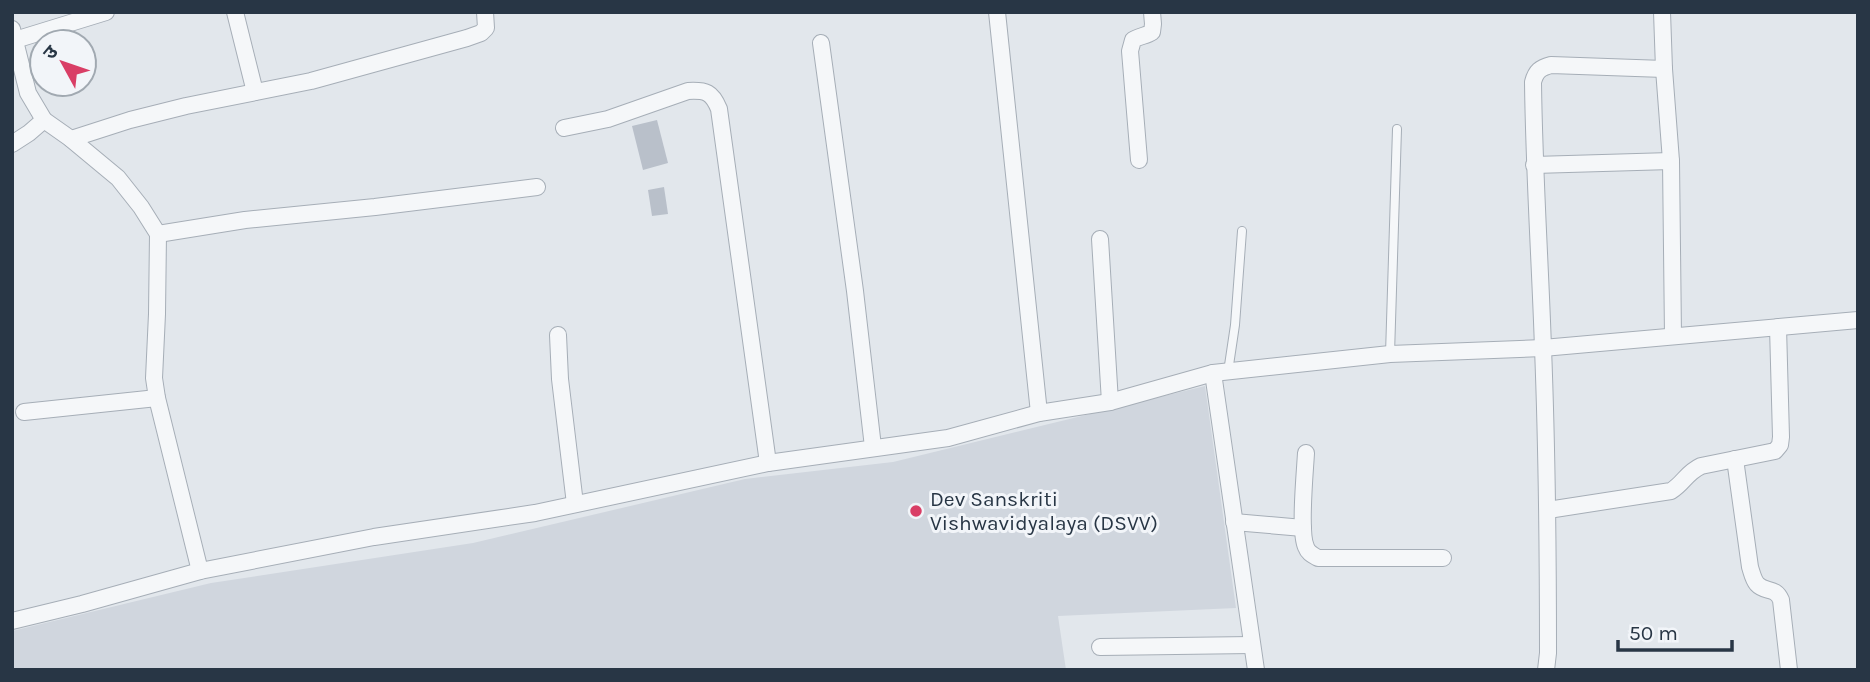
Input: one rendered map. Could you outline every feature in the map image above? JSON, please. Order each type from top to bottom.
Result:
[{"type":"street","points":[[106,12],[14,35],[28,93],[44,120],[118,178],[158,234],[153,378],[200,571]]},
{"type":"street","points":[[235,12],[255,92]]},
{"type":"street","points":[[71,139],[130,120],[311,81],[467,38],[481,33],[485,28],[485,12]]},
{"type":"street","points":[[997,12],[1039,413]]},
{"type":"street","points":[[1139,160],[1130,43],[1137,37],[1152,32],[1152,12]]},
{"type":"street","points":[[1662,12],[1671,161],[1673,336]]},
{"type":"street","points":[[821,43],[873,447]]},
{"type":"street","points":[[1546,670],[1548,510],[1532,82],[1535,73],[1551,65],[1664,69]]},
{"type":"street","points":[[564,128],[608,119],[688,91],[699,90],[709,93],[715,99],[719,109],[768,463]]},
{"type":"street","points":[[12,145],[44,120]]},
{"type":"street","points":[[1534,165],[1671,161]]},
{"type":"street","points":[[158,234],[245,220],[537,187]]},
{"type":"street","points":[[1100,239],[1110,402]]},
{"type":"street","points":[[12,621],[200,571],[374,537],[535,513],[768,463],[948,438],[1039,413],[1110,402],[1221,372],[1390,354],[1543,348],[1858,320]]},
{"type":"street","points":[[1548,510],[1671,491],[1691,470],[1700,466],[1775,451],[1780,445],[1778,327]]},
{"type":"street","points":[[558,335],[560,379],[575,504]]},
{"type":"street","points":[[1221,372],[1234,522],[1256,670]]},
{"type":"street","points":[[24,412],[157,398]]},
{"type":"street","points":[[1306,453],[1303,528],[1306,547],[1313,555],[1318,558],[1443,558]]},
{"type":"street","points":[[1735,459],[1751,567],[1761,588],[1779,594],[1789,670]]},
{"type":"street","points":[[1234,522],[1303,528]]},
{"type":"street","points":[[1100,647],[1252,645]]},
{"type":"lane","points":[[1390,354],[1397,129]]},
{"type":"lane","points":[[1221,372],[1235,325],[1242,231]]},
{"type":"shaded area","name":"Dev Sanskriti Vishwavidyalaya (DSVV)","points":[[1205,386],[1236,608],[1058,616],[1066,670],[12,670],[12,631],[211,583],[473,543],[745,479],[893,462]]},
{"type":"building","points":[[657,120],[668,163],[643,170],[632,126]]},
{"type":"building","points":[[664,187],[668,214],[652,216],[648,190]]},
{"type":"place","name":"Dev Sanskriti Vishwavidyalaya (DSVV)","points":[[916,511]]}]
